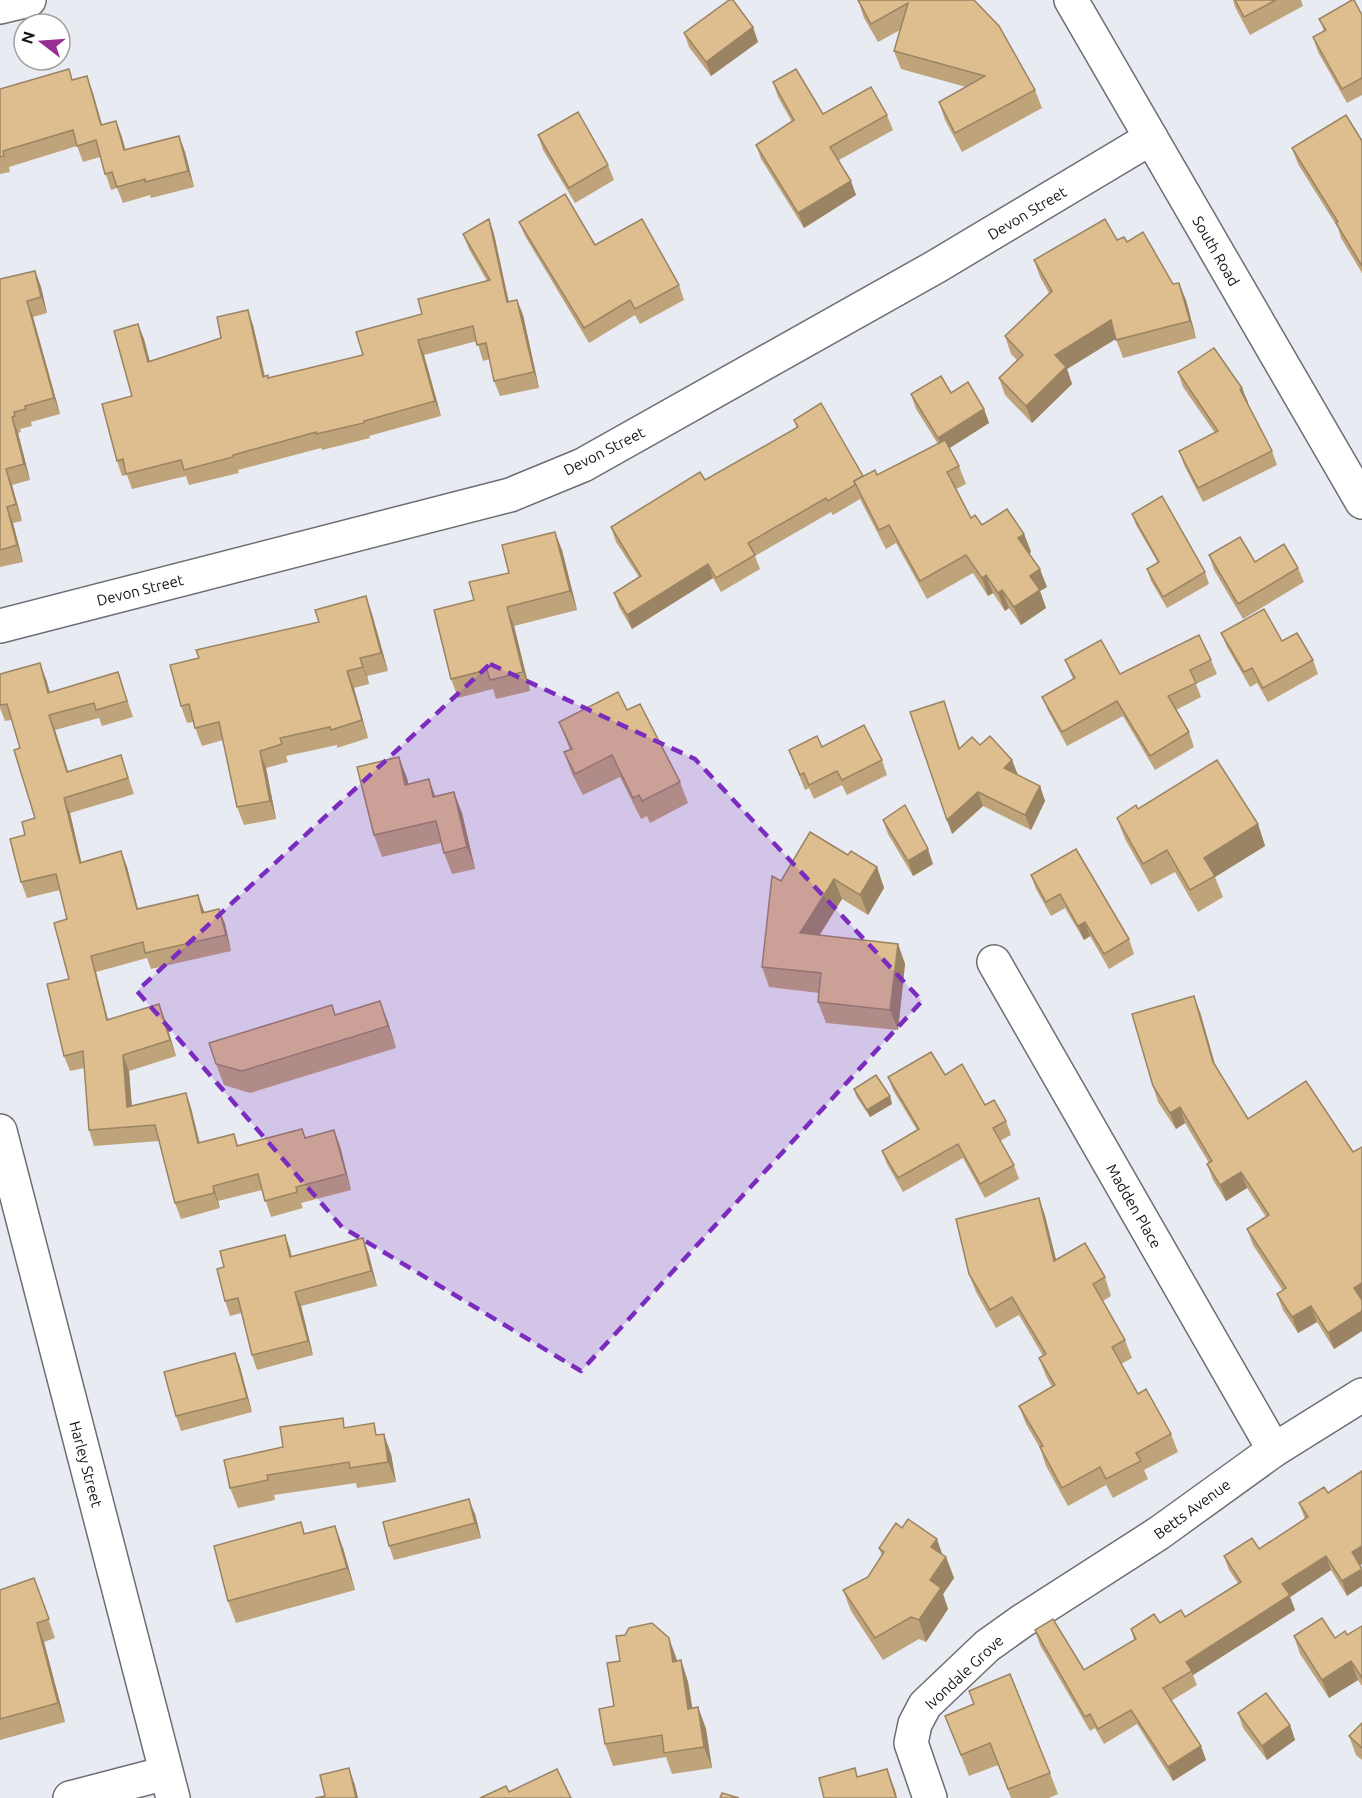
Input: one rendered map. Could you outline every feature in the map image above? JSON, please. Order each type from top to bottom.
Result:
[{"type":"street","points":[[0,7],[29,0]]},
{"type":"street","name":"South Road","points":[[1071,0],[1362,502]]},
{"type":"street","name":"Devon Street","points":[[0,626],[510,495],[583,465],[937,266],[1151,138]]},
{"type":"street","name":"Madden Place","points":[[994,962],[1274,1450]]},
{"type":"street","name":"Harley Street","points":[[0,1131],[170,1785]]},
{"type":"street","name":"Betts Avenue","points":[[1022,1621],[1160,1533],[1274,1450],[1362,1395]]},
{"type":"street","name":"Ivondale Grove","points":[[930,1798],[911,1743],[915,1724],[925,1705],[987,1646],[1022,1621]]},
{"type":"street","points":[[70,1798],[170,1785]]},
{"type":"highlighted area","points":[[490,664],[695,759],[922,1001],[581,1371],[342,1227],[137,991]]},
{"type":"building","points":[[729,0],[733,0],[753,27],[706,62],[684,33]]},
{"type":"building","points":[[858,0],[974,0],[999,26],[1035,90],[955,133],[939,102],[985,76],[894,51],[908,3],[871,24]]},
{"type":"building","points":[[1235,0],[1276,0],[1244,17]]},
{"type":"building","points":[[1352,0],[1362,15],[1362,78],[1342,89],[1313,37],[1326,30],[1319,19]]},
{"type":"building","points":[[796,69],[823,114],[871,87],[887,115],[830,147],[851,181],[798,213],[756,145],[794,120],[773,82]]},
{"type":"building","points":[[59,72],[70,72],[72,80],[87,76],[101,125],[116,121],[124,150],[179,136],[188,171],[117,187],[112,172],[105,174],[96,140],[77,146],[73,130],[3,151],[4,156],[0,157],[0,89]]},
{"type":"building","points":[[578,112],[608,165],[569,188],[538,135]]},
{"type":"building","points":[[1346,115],[1362,141],[1362,266],[1336,223],[1338,222],[1292,148]]},
{"type":"building","points":[[565,194],[595,245],[642,219],[679,285],[635,309],[630,300],[584,328],[519,222]]},
{"type":"building","points":[[489,219],[507,302],[517,300],[534,372],[494,381],[486,343],[477,345],[473,326],[418,340],[435,401],[364,421],[364,423],[316,434],[316,432],[184,470],[181,460],[126,474],[123,459],[117,461],[102,404],[132,396],[114,331],[138,324],[148,362],[221,338],[217,317],[248,310],[263,377],[268,375],[268,378],[363,355],[356,332],[422,314],[418,299],[490,280],[463,234]]},
{"type":"building","points":[[1105,219],[1117,240],[1124,237],[1127,242],[1143,232],[1173,284],[1179,283],[1190,321],[1116,340],[1111,320],[1055,355],[1066,367],[1026,406],[999,378],[1023,355],[1005,336],[1052,291],[1034,260]]},
{"type":"building","points":[[35,271],[41,297],[27,301],[54,398],[25,406],[26,409],[14,412],[15,416],[12,417],[24,464],[6,469],[16,504],[7,507],[17,545],[0,550],[0,279]]},
{"type":"building","points":[[1214,348],[1242,388],[1240,389],[1272,451],[1198,488],[1179,451],[1218,431],[1178,372]]},
{"type":"building","points":[[941,376],[951,393],[968,382],[984,409],[938,438],[911,394]]},
{"type":"building","points":[[821,403],[863,476],[854,481],[855,485],[828,501],[826,498],[748,543],[755,555],[716,578],[708,564],[627,615],[614,593],[641,576],[611,527],[700,472],[705,480],[798,427],[794,420]]},
{"type":"building","points":[[945,440],[959,466],[947,472],[971,518],[975,515],[982,525],[1007,509],[1024,534],[1018,538],[1040,569],[1030,576],[1040,590],[1014,607],[1002,590],[998,593],[986,575],[982,578],[966,555],[920,581],[889,525],[879,530],[854,481],[875,470],[877,475]]},
{"type":"building","points":[[1162,496],[1205,572],[1163,597],[1147,569],[1159,562],[1132,514]]},
{"type":"building","points":[[555,532],[570,591],[507,607],[523,672],[490,680],[487,670],[451,679],[434,610],[474,600],[469,582],[509,573],[502,545]]},
{"type":"building","points":[[1240,537],[1255,562],[1284,544],[1298,568],[1238,604],[1209,555]]},
{"type":"building","points":[[366,596],[381,653],[360,658],[363,667],[347,671],[362,720],[331,730],[330,727],[280,738],[282,744],[260,751],[270,801],[237,807],[219,722],[195,728],[189,704],[181,706],[170,665],[199,658],[196,650],[319,622],[315,610]]},
{"type":"building","points":[[1264,609],[1282,641],[1297,633],[1313,660],[1263,688],[1252,668],[1244,672],[1221,633]]},
{"type":"building","points":[[1199,635],[1211,660],[1190,670],[1196,683],[1168,696],[1189,732],[1150,756],[1117,701],[1062,732],[1042,697],[1075,678],[1065,660],[1101,640],[1120,674]]},
{"type":"building","points":[[40,663],[48,693],[118,672],[127,701],[96,710],[94,703],[49,715],[67,772],[121,755],[128,778],[64,798],[80,863],[121,851],[137,909],[198,895],[202,913],[219,909],[226,935],[145,953],[143,942],[91,956],[107,1020],[159,1004],[170,1040],[123,1055],[127,1107],[186,1093],[198,1143],[234,1134],[237,1146],[302,1129],[305,1138],[334,1130],[346,1174],[296,1187],[297,1192],[265,1201],[258,1174],[213,1186],[214,1193],[175,1203],[155,1125],[89,1130],[83,1051],[64,1056],[47,984],[69,979],[54,923],[67,919],[56,874],[21,882],[10,839],[25,835],[22,822],[35,818],[14,750],[20,748],[7,704],[0,705],[0,674]]},
{"type":"building","points":[[618,692],[627,710],[640,704],[680,782],[642,801],[639,795],[633,798],[612,755],[575,774],[564,752],[572,749],[559,722]]},
{"type":"building","points":[[944,701],[959,749],[972,737],[980,745],[990,736],[1012,760],[1004,768],[1040,786],[1025,815],[978,792],[947,820],[910,712]]},
{"type":"building","points":[[864,725],[882,760],[842,780],[837,771],[809,785],[804,773],[800,775],[789,750],[817,736],[822,747]]},
{"type":"building","points":[[399,757],[405,785],[429,779],[433,797],[454,792],[467,847],[444,853],[436,821],[374,835],[357,767]]},
{"type":"building","points":[[1217,760],[1258,824],[1204,858],[1215,876],[1190,890],[1167,850],[1143,864],[1117,818],[1136,805],[1138,809]]},
{"type":"building","points":[[905,805],[928,849],[908,861],[883,820]]},
{"type":"building","points":[[810,832],[848,855],[851,851],[877,867],[860,895],[834,879],[800,933],[898,944],[890,1010],[818,1002],[821,973],[762,967],[772,876],[781,881]]},
{"type":"building","points":[[1076,849],[1129,939],[1104,954],[1085,922],[1078,926],[1060,894],[1046,902],[1031,875]]},
{"type":"building","points":[[1194,996],[1213,1062],[1248,1119],[1306,1081],[1353,1152],[1362,1147],[1362,1283],[1354,1288],[1362,1300],[1362,1311],[1328,1333],[1311,1306],[1292,1317],[1277,1294],[1286,1288],[1247,1229],[1269,1215],[1241,1172],[1220,1185],[1207,1164],[1212,1161],[1180,1107],[1170,1113],[1153,1086],[1132,1014]]},
{"type":"building","points":[[380,1001],[388,1026],[242,1071],[216,1064],[209,1043],[332,1005],[335,1015]]},
{"type":"building","points":[[931,1052],[945,1075],[962,1064],[985,1105],[994,1100],[1006,1121],[993,1128],[1014,1165],[980,1184],[958,1144],[898,1178],[882,1151],[919,1129],[888,1077]]},
{"type":"building","points":[[876,1075],[890,1096],[867,1110],[854,1089]]},
{"type":"building","points":[[1039,1198],[1054,1261],[1085,1243],[1105,1277],[1093,1284],[1125,1340],[1112,1347],[1138,1394],[1146,1389],[1171,1434],[1136,1453],[1141,1461],[1106,1479],[1100,1467],[1062,1488],[1040,1447],[1043,1446],[1019,1406],[1055,1385],[1039,1358],[1046,1354],[1012,1297],[990,1310],[969,1274],[956,1219]]},
{"type":"building","points":[[285,1235],[290,1257],[363,1238],[371,1271],[295,1292],[308,1341],[252,1355],[238,1298],[225,1301],[217,1269],[224,1267],[220,1251]]},
{"type":"building","points":[[235,1353],[247,1398],[176,1416],[164,1372]]},
{"type":"building","points":[[343,1418],[344,1428],[374,1423],[376,1435],[384,1434],[388,1462],[350,1468],[349,1462],[267,1475],[268,1480],[230,1488],[224,1460],[283,1447],[280,1427]]},
{"type":"building","points":[[1362,1471],[1362,1546],[1352,1552],[1362,1569],[1342,1581],[1326,1556],[1282,1584],[1290,1595],[1186,1662],[1192,1671],[1163,1688],[1201,1746],[1168,1767],[1131,1710],[1098,1729],[1090,1714],[1085,1717],[1035,1630],[1053,1619],[1084,1670],[1136,1639],[1131,1629],[1154,1614],[1160,1623],[1181,1610],[1185,1617],[1241,1582],[1224,1556],[1252,1538],[1259,1549],[1308,1517],[1299,1503],[1324,1487],[1328,1493]]},
{"type":"building","points":[[469,1499],[475,1523],[389,1546],[383,1522]]},
{"type":"building","points":[[908,1519],[937,1539],[931,1547],[946,1557],[930,1580],[941,1588],[919,1620],[911,1617],[875,1638],[843,1590],[868,1577],[884,1552],[879,1548],[896,1523],[902,1528]]},
{"type":"building","points":[[301,1522],[304,1534],[335,1526],[347,1568],[228,1601],[214,1546]]},
{"type":"building","points":[[34,1578],[49,1619],[37,1623],[58,1703],[0,1719],[0,1590]]},
{"type":"building","points":[[1322,1618],[1335,1638],[1345,1631],[1347,1635],[1362,1626],[1362,1678],[1351,1661],[1322,1680],[1294,1636]]},
{"type":"building","points":[[652,1623],[669,1638],[673,1662],[681,1660],[688,1709],[698,1707],[704,1747],[664,1753],[662,1735],[605,1744],[599,1709],[614,1706],[607,1663],[620,1661],[616,1636],[625,1635],[629,1628]]},
{"type":"building","points":[[1010,1674],[1050,1773],[1008,1789],[990,1743],[961,1755],[945,1716],[974,1704],[969,1691]]},
{"type":"building","points":[[1266,1693],[1290,1725],[1262,1746],[1238,1713]]},
{"type":"building","points":[[1362,1723],[1362,1748],[1349,1736]]},
{"type":"building","points":[[349,1768],[356,1798],[315,1798],[325,1796],[320,1775]]},
{"type":"building","points":[[855,1768],[857,1777],[887,1769],[896,1798],[824,1798],[819,1778]]},
{"type":"building","points":[[557,1769],[571,1798],[480,1798],[506,1786],[509,1792]]},
{"type":"building","points":[[722,1793],[739,1798],[720,1798]]}]
